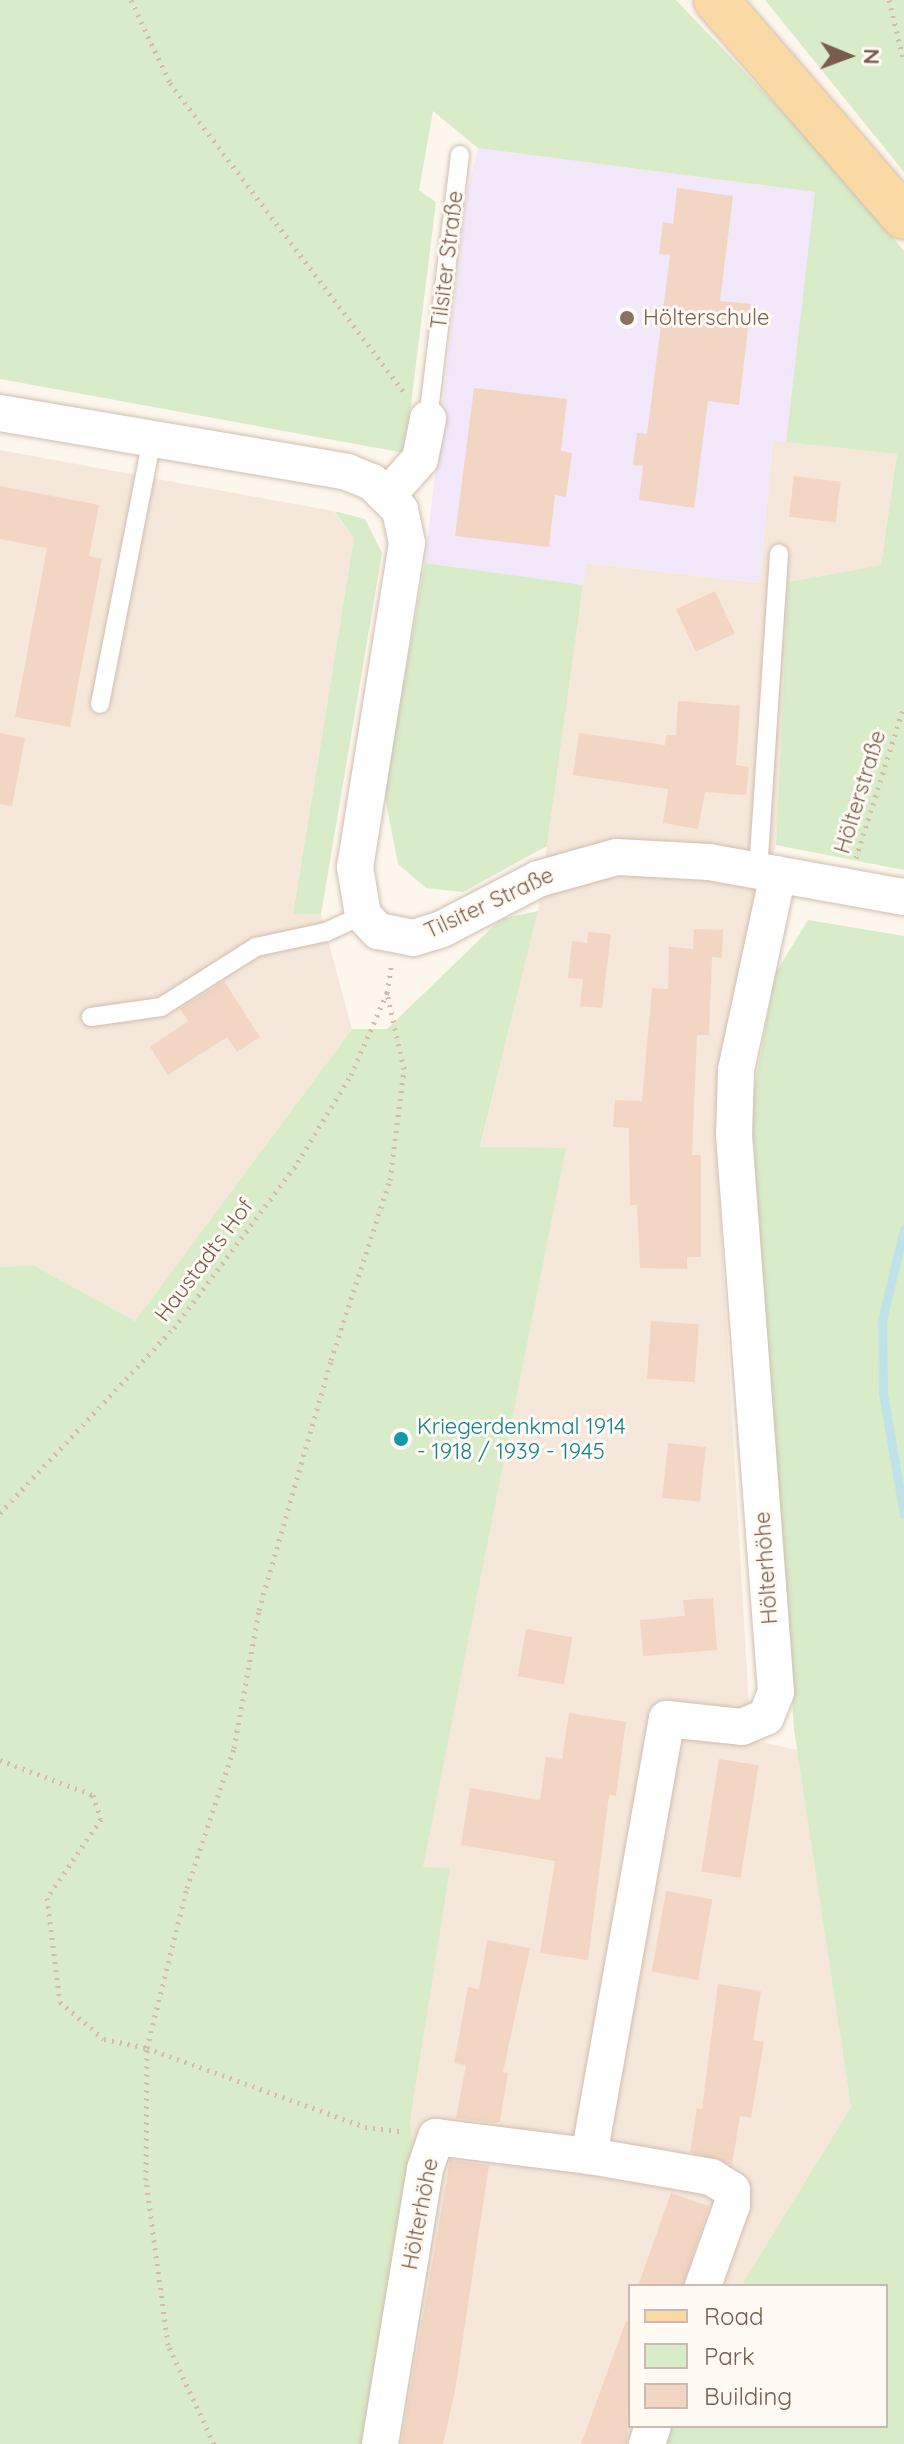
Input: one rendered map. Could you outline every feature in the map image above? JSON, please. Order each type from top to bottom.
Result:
[{"type":"main road","points":[[716,0],[904,217]]},
{"type":"street","points":[[0,413],[347,472],[388,495],[400,510],[407,543],[355,867],[363,915]]},
{"type":"street","name":"Tilsiter Straße","points":[[388,495],[420,459],[428,419]]},
{"type":"street","name":"Tilsiter Straße","points":[[363,915],[378,931],[413,938],[442,929],[538,879],[617,857],[663,857],[904,897]]},
{"type":"street","name":"Hölterhöhe","points":[[589,2156],[667,1719],[677,1716],[742,1727],[766,1717],[776,1692],[734,1135],[736,1070],[768,873]]},
{"type":"street","name":"Hölterhöhe","points":[[380,2444],[425,2169],[436,2137],[498,2142],[711,2177],[732,2190],[704,2284]]},
{"type":"lane","name":"Tilsiter Straße","points":[[428,419],[460,155]]},
{"type":"lane","points":[[100,704],[152,439]]},
{"type":"lane","points":[[768,873],[779,554]]},
{"type":"lane","points":[[91,1017],[161,1007],[256,947],[326,932],[363,915]]},
{"type":"path","points":[[131,0],[184,102],[428,419]]},
{"type":"path","points":[[889,0],[904,62]]},
{"type":"path","name":"Hölterstraße","points":[[848,887],[904,706]]},
{"type":"path","name":"Haustadts Hof","points":[[0,1513],[174,1328],[298,1162],[351,1075],[387,993],[404,1069],[390,1180],[331,1360],[259,1610],[234,1748],[187,1888],[147,2048]]},
{"type":"path","points":[[0,1760],[93,1795],[101,1819],[47,1898],[60,2002],[104,2039],[147,2048],[365,2127]]},
{"type":"path","points":[[147,2048],[146,2180],[168,2345],[214,2444]]},
{"type":"shaded area","name":"Hölterschule","points":[[478,148],[816,192],[786,442],[773,441],[760,583],[587,563],[583,585],[425,563],[466,197]]},
{"type":"shaded area","points":[[773,440],[897,454],[881,565],[788,582],[776,845],[753,906],[716,1144],[751,1740],[798,1750],[851,2107],[742,2284],[628,2284],[628,2428],[664,2428],[658,2444],[369,2444],[415,2165],[410,2123],[449,1868],[422,1868],[565,1149],[480,1148],[538,911],[586,563],[760,583]]},
{"type":"shaded area","points":[[0,450],[333,511],[354,538],[293,913],[321,914],[352,1029],[135,1321],[33,1265],[0,1267]]},
{"type":"green space","points":[[0,0],[676,0],[804,134],[904,251],[904,870],[776,845],[788,582],[881,565],[897,454],[786,442],[815,192],[478,148],[433,111],[419,190],[436,202],[405,453],[0,379]]},
{"type":"green space","points":[[765,0],[904,0],[904,172]]},
{"type":"green space","points":[[334,511],[365,519],[382,553],[321,914],[293,914],[354,538]]},
{"type":"green space","points":[[425,563],[583,585],[547,846],[463,892],[426,888],[398,864],[384,792]]},
{"type":"green space","points":[[538,911],[480,1147],[566,1148],[423,1867],[450,1868],[410,2122],[415,2165],[369,2444],[0,2444],[0,1267],[33,1265],[135,1321],[352,1029],[387,1029],[501,919]]},
{"type":"green space","points":[[808,920],[904,936],[904,2444],[658,2444],[664,2428],[888,2428],[888,2284],[742,2284],[851,2107],[794,1729],[751,1107],[775,974]]},
{"type":"building","points":[[677,188],[733,196],[720,301],[751,304],[739,405],[708,401],[694,508],[639,500],[643,466],[633,465],[637,433],[647,434],[670,255],[659,254],[663,222],[673,224]]},
{"type":"building","points":[[474,388],[567,399],[561,451],[572,453],[566,497],[555,495],[549,547],[455,536]]},
{"type":"building","points":[[794,476],[841,482],[836,522],[789,517]]},
{"type":"building","points":[[0,486],[99,505],[89,556],[102,559],[70,727],[15,717],[47,548],[0,539]]},
{"type":"building","points":[[715,591],[735,634],[696,652],[676,609]]},
{"type":"building","points":[[678,701],[740,706],[736,765],[749,767],[746,795],[705,792],[698,829],[663,823],[668,789],[573,775],[579,733],[665,745],[666,735],[676,735]]},
{"type":"building","points":[[0,733],[25,738],[12,806],[0,804]]},
{"type":"building","points":[[694,929],[723,930],[722,958],[712,957],[709,1035],[697,1035],[692,1155],[701,1155],[701,1257],[687,1257],[687,1269],[640,1268],[637,1205],[630,1205],[629,1128],[613,1127],[615,1100],[642,1101],[652,988],[668,989],[669,947],[693,949]]},
{"type":"building","points":[[588,932],[611,934],[602,1008],[580,1006],[583,979],[568,978],[572,941],[587,943]]},
{"type":"building","points":[[224,981],[260,1037],[237,1052],[227,1037],[168,1075],[150,1047],[188,1021],[180,1009]]},
{"type":"building","points":[[651,1321],[699,1324],[695,1382],[647,1379]]},
{"type":"building","points":[[668,1443],[706,1447],[700,1502],[662,1498]]},
{"type":"building","points":[[713,1598],[717,1650],[643,1656],[640,1620],[685,1616],[683,1600]]},
{"type":"building","points":[[526,1629],[572,1637],[564,1684],[518,1676]]},
{"type":"building","points":[[569,1713],[626,1722],[616,1796],[609,1795],[588,1960],[540,1953],[555,1861],[461,1845],[470,1788],[540,1800],[546,1757],[562,1759]]},
{"type":"building","points":[[719,1759],[759,1765],[741,1878],[701,1872]]},
{"type":"building","points":[[666,1891],[712,1899],[698,1980],[652,1972]]},
{"type":"building","points":[[487,1940],[530,1948],[503,2072],[508,2073],[500,2122],[495,2123],[456,2118],[466,2065],[454,2063],[468,1987],[479,1989]]},
{"type":"building","points":[[718,1984],[761,1991],[753,2040],[764,2042],[751,2118],[740,2116],[732,2165],[690,2152],[697,2108],[702,2109]]},
{"type":"building","points":[[450,2160],[489,2165],[455,2391],[443,2444],[401,2444]]},
{"type":"building","points":[[671,2193],[709,2206],[684,2284],[639,2284]]},
{"type":"building","points":[[626,2321],[628,2322],[627,2444],[581,2444]]},
{"type":"waterway","points":[[904,1229],[882,1320],[883,1393],[904,1514]]},
{"type":"place","name":"Hölterschule","points":[[627,318]]},
{"type":"place","name":"Kriegerdenkmal 1914 - 1918 / 1939 - 1945","points":[[401,1439]]}]
